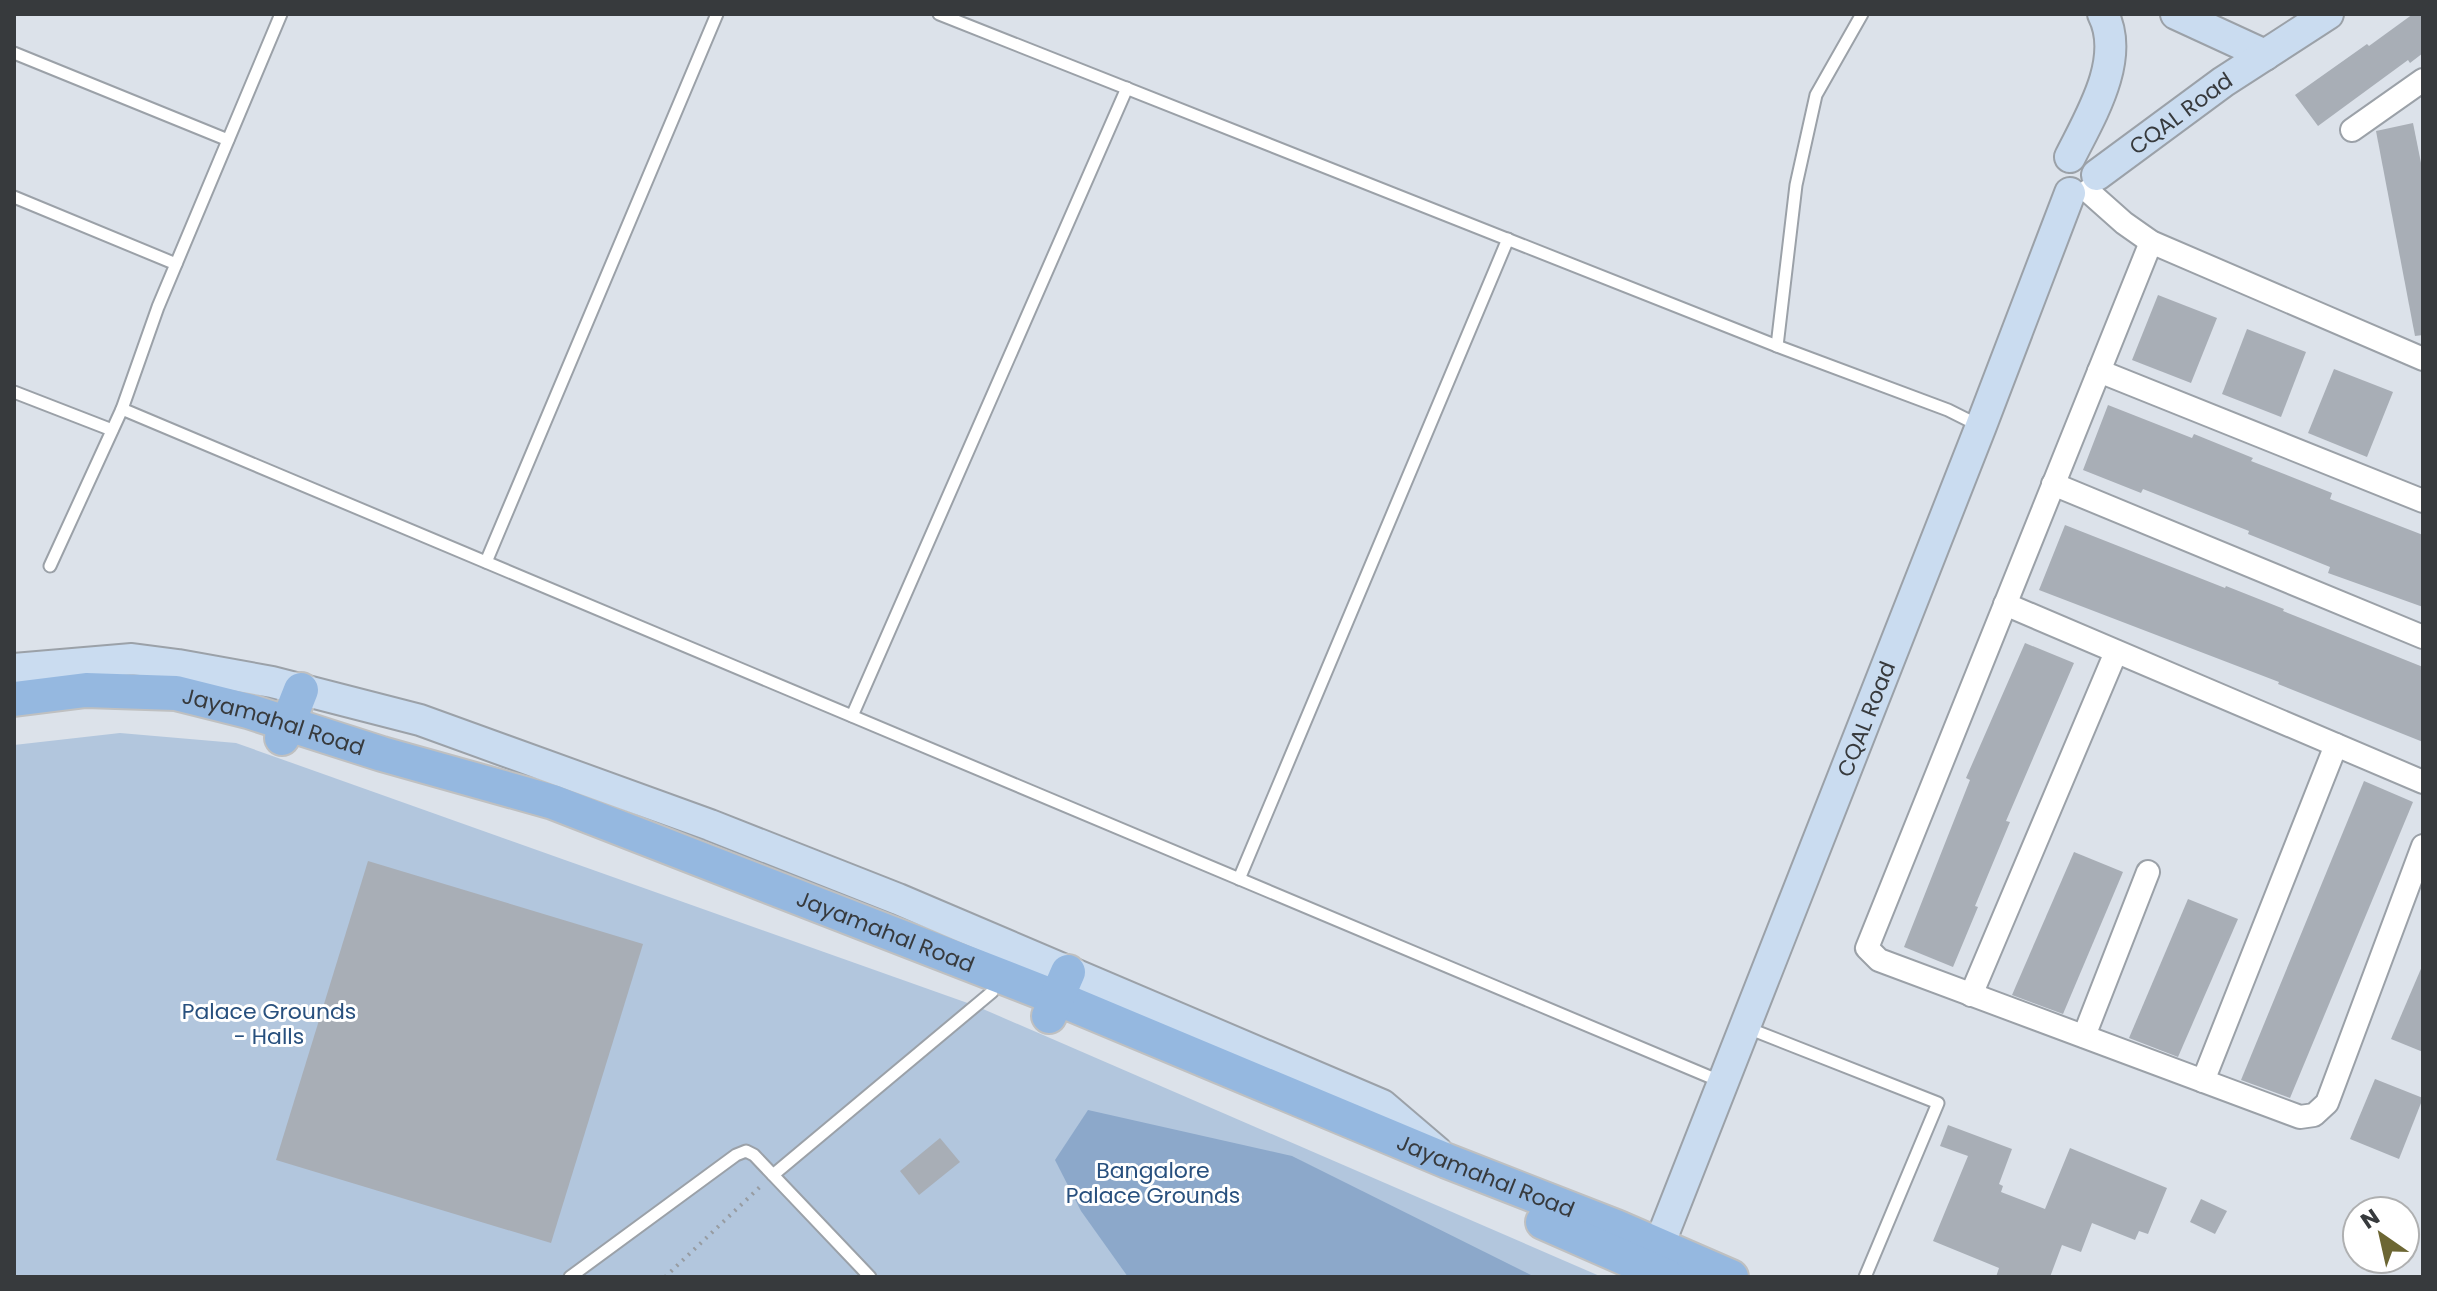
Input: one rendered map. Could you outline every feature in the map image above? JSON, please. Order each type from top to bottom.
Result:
[{"type":"main road","name":"CQAL Road","points":[[2103,14],[2109,26],[2111,53],[2101,96],[2070,157],[2061,166],[2058,178],[2064,190],[2085,186],[2198,100],[2328,14]]},
{"type":"main road","name":"CQAL Road","points":[[2176,14],[2265,55]]},
{"type":"main road","name":"CQAL Road","points":[[1658,1263],[1744,1027],[1981,426],[2085,186]]},
{"type":"main road","points":[[14,669],[132,659],[301,690],[420,720],[506,749],[898,899],[1058,995]]},
{"type":"main road","name":"Jayamahal Road","points":[[14,699],[86,690],[176,693],[540,815],[981,981],[1058,995],[1447,1161],[1658,1263]]},
{"type":"main road","points":[[285,731],[301,690]]},
{"type":"main road","name":"Jayamahal Road","points":[[14,714],[87,707],[157,706],[285,731]]},
{"type":"main road","name":"Jayamahal Road","points":[[1058,995],[1462,1187],[1658,1263],[1731,1277]]},
{"type":"street","points":[[2352,130],[2423,80]]},
{"type":"street","points":[[2085,186],[2124,223],[2151,242],[2423,359]]},
{"type":"street","points":[[2151,242],[1867,948],[1879,960],[1971,995],[2300,1117],[2314,1115],[2327,1103],[2423,846]]},
{"type":"street","points":[[2099,371],[2423,501]]},
{"type":"street","points":[[2053,484],[2423,637]]},
{"type":"street","points":[[2005,604],[2423,782]]},
{"type":"street","points":[[1971,995],[2116,652]]},
{"type":"street","points":[[2203,1081],[2336,745]]},
{"type":"street","points":[[2084,1036],[2148,872]]},
{"type":"lane","points":[[50,566],[122,409],[176,264],[281,14]]},
{"type":"lane","points":[[486,562],[717,14]]},
{"type":"lane","points":[[939,14],[1777,346],[1948,410],[1981,426]]},
{"type":"lane","points":[[1777,346],[1796,185],[1816,95],[1862,14]]},
{"type":"lane","points":[[14,53],[228,140]]},
{"type":"lane","points":[[852,716],[1127,88]]},
{"type":"lane","points":[[14,197],[176,264]]},
{"type":"lane","points":[[1239,879],[1508,239]]},
{"type":"lane","points":[[14,392],[112,430]]},
{"type":"lane","points":[[122,409],[1723,1082]]},
{"type":"lane","points":[[773,1175],[981,981]]},
{"type":"lane","points":[[1744,1027],[1938,1103],[1865,1277]]},
{"type":"lane","points":[[570,1277],[736,1155],[746,1151],[754,1155],[870,1277]]},
{"type":"path","points":[[665,1277],[773,1175]]},
{"type":"green space","name":"Palace Grounds - Halls","points":[[120,733],[236,743],[976,1006],[1602,1277],[14,1277],[14,745]]},
{"type":"green space","name":"Bangalore Palace Grounds","points":[[1088,1110],[1292,1156],[1535,1277],[1128,1277],[1081,1211],[1055,1160]]},
{"type":"building","points":[[2413,14],[2423,14],[2423,53],[2410,63],[2408,60],[2318,126],[2295,95]]},
{"type":"building","points":[[2413,123],[2423,173],[2423,335],[2415,336],[2376,131]]},
{"type":"building","points":[[2158,295],[2217,318],[2191,383],[2132,360]]},
{"type":"building","points":[[2247,329],[2306,352],[2281,417],[2222,394]]},
{"type":"building","points":[[2334,369],[2393,392],[2367,457],[2308,433]]},
{"type":"building","points":[[2108,405],[2253,458],[2251,461],[2332,493],[2330,499],[2423,535],[2423,607],[2328,573],[2330,567],[2248,534],[2249,531],[2143,489],[2141,493],[2083,470]]},
{"type":"building","points":[[2065,525],[2284,609],[2423,667],[2423,742],[2279,682],[2039,590]]},
{"type":"building","points":[[2025,643],[2074,663],[2006,821],[2010,822],[1953,967],[1904,947],[1970,780],[1966,778]]},
{"type":"building","points":[[2364,781],[2413,802],[2290,1098],[2241,1080]]},
{"type":"building","points":[[2074,852],[2123,872],[2063,1014],[2012,995]]},
{"type":"building","points":[[368,861],[643,944],[551,1243],[276,1160]]},
{"type":"building","points":[[2188,899],[2238,919],[2178,1057],[2129,1038]]},
{"type":"building","points":[[2423,964],[2423,1052],[2391,1039]]},
{"type":"building","points":[[2375,1079],[2423,1098],[2399,1159],[2350,1139]]},
{"type":"building","points":[[1948,1125],[2012,1149],[1999,1184],[2003,1186],[2001,1192],[2045,1209],[2070,1148],[2167,1188],[2148,1234],[2139,1231],[2135,1240],[2092,1223],[2081,1252],[2062,1245],[2050,1277],[1996,1277],[1999,1268],[1933,1241],[1968,1156],[1940,1146]]},
{"type":"building","points":[[940,1138],[960,1162],[919,1195],[900,1171]]},
{"type":"building","points":[[2201,1199],[2227,1211],[2215,1234],[2190,1222]]}]
